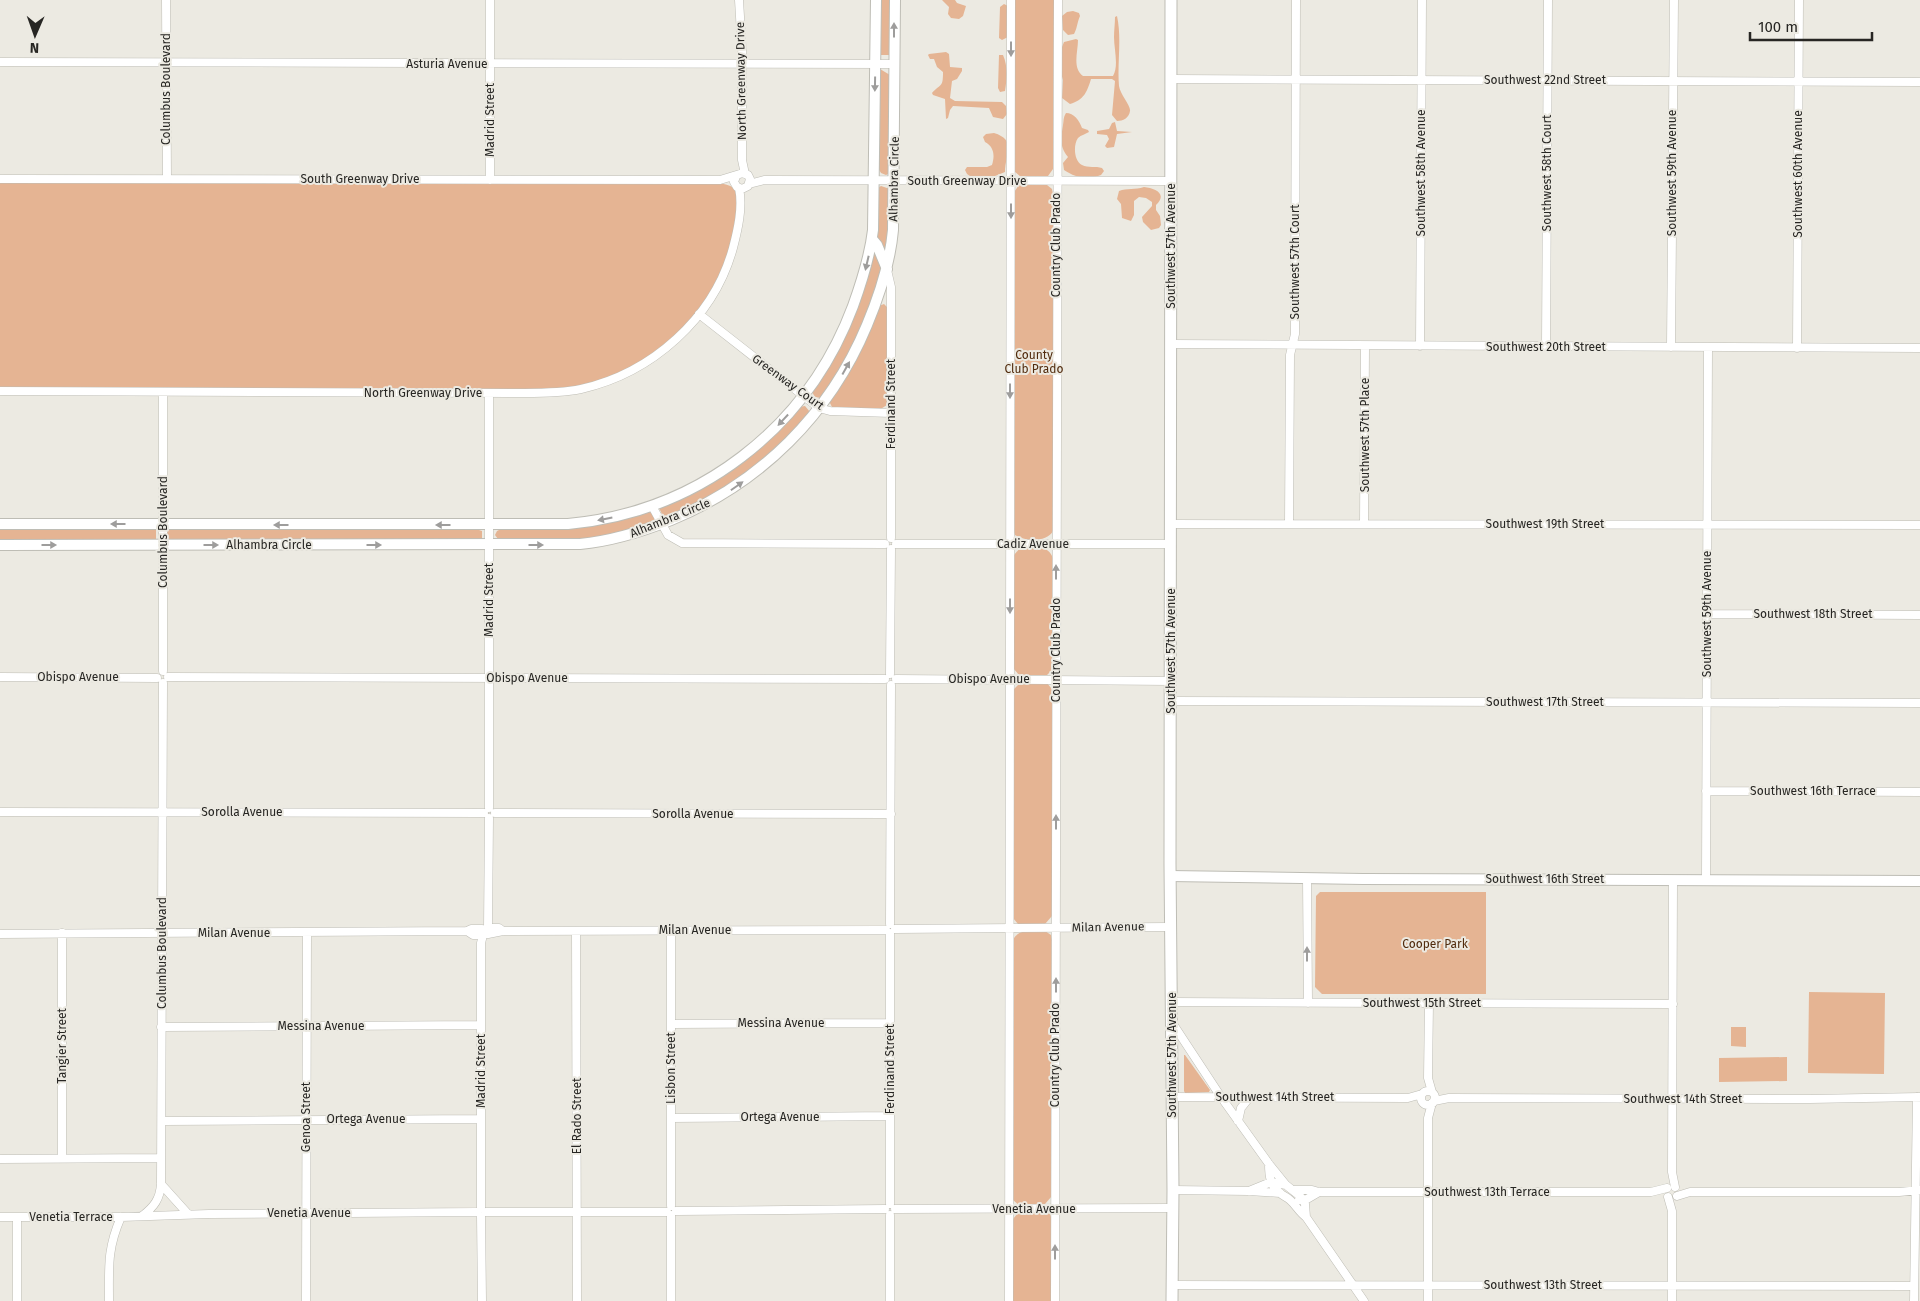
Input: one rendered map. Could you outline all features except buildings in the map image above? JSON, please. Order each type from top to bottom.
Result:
[{"type":"main road","name":"Southwest 57th Avenue","points":[[1171,0],[1170,927],[1172,1002],[1172,1301]]},
{"type":"street","name":"Columbus Boulevard","points":[[166,0],[167,179]]},
{"type":"street","name":"Madrid Street","points":[[490,0],[490,180]]},
{"type":"street","name":"North Greenway Drive","points":[[739,0],[742,64],[742,175]]},
{"type":"street","name":"Alhambra Circle","points":[[0,524],[550,525],[584,523],[617,517],[652,506],[700,485],[741,458],[780,423],[804,396],[826,364],[846,323],[865,272],[872,238],[876,0]]},
{"type":"street","name":"Alhambra Circle","points":[[0,545],[548,545],[594,542],[630,535],[662,523],[698,508],[736,486],[769,461],[791,441],[838,383],[856,349],[873,310],[887,270],[893,230],[895,181],[894,0]]},
{"type":"street","points":[[1009,1301],[1011,0]]},
{"type":"street","name":"Country Club Prado","points":[[1055,1301],[1056,181],[1058,0]]},
{"type":"street","name":"Southwest 57th Court","points":[[1289,524],[1290,355],[1295,334],[1296,0]]},
{"type":"street","name":"Southwest 58th Avenue","points":[[1420,346],[1422,0]]},
{"type":"street","name":"Southwest 58th Court","points":[[1546,347],[1548,0]]},
{"type":"street","name":"Southwest 59th Avenue","points":[[1671,347],[1674,0]]},
{"type":"street","name":"Southwest 60th Avenue","points":[[1796,348],[1799,0]]},
{"type":"street","name":"Asturia Avenue","points":[[0,62],[894,64]]},
{"type":"street","name":"Southwest 22nd Street","points":[[1171,79],[1920,82]]},
{"type":"street","points":[[742,175],[750,179],[743,186],[734,180],[742,175]]},
{"type":"street","name":"South Greenway Drive","points":[[0,179],[720,180],[742,175],[764,180],[1171,181]]},
{"type":"street","name":"South Greenway Drive","points":[[720,180],[743,186],[764,180]]},
{"type":"street","name":"North Greenway Drive","points":[[0,392],[554,392],[608,381],[638,367],[660,353],[681,335],[699,314],[717,288],[728,266],[736,236],[743,186]]},
{"type":"street","points":[[872,238],[877,245],[887,270]]},
{"type":"street","name":"Ferdinand Street","points":[[887,270],[891,287],[890,1301]]},
{"type":"street","name":"Greenway Court","points":[[699,314],[819,408],[830,411],[891,413]]},
{"type":"street","name":"Southwest 20th Street","points":[[1171,344],[1920,348]]},
{"type":"street","name":"Southwest 57th Place","points":[[1364,524],[1365,346]]},
{"type":"street","name":"Southwest 59th Avenue","points":[[1706,880],[1708,347]]},
{"type":"street","name":"Columbus Boulevard","points":[[142,1216],[156,1204],[162,1184],[163,392]]},
{"type":"street","name":"Madrid Street","points":[[482,1301],[481,943],[485,932],[489,813],[489,393]]},
{"type":"street","name":"Cadiz Avenue","points":[[652,506],[668,535],[682,543],[1171,544]]},
{"type":"street","name":"Southwest 19th Street","points":[[1171,524],[1920,525]]},
{"type":"street","name":"Southwest 18th Street","points":[[1707,614],[1920,615]]},
{"type":"street","name":"Obispo Avenue","points":[[0,677],[1171,681]]},
{"type":"street","name":"Southwest 17th Street","points":[[1171,701],[1920,703]]},
{"type":"street","name":"Southwest 16th Terrace","points":[[1706,791],[1920,792]]},
{"type":"street","name":"Sorolla Avenue","points":[[0,812],[891,814]]},
{"type":"street","name":"Southwest 16th Street","points":[[1170,876],[1920,881]]},
{"type":"street","points":[[1306,878],[1308,1003]]},
{"type":"street","points":[[1672,1301],[1673,880]]},
{"type":"street","name":"Milan Avenue","points":[[0,934],[467,931],[471,929],[485,932],[499,928],[503,931],[576,931],[1170,927]]},
{"type":"street","name":"Lisbon Street","points":[[671,930],[671,1301]]},
{"type":"street","name":"El Rado Street","points":[[576,931],[577,1301]]},
{"type":"street","name":"Genoa Street","points":[[306,1301],[307,932]]},
{"type":"street","name":"Tangier Street","points":[[62,934],[62,1158]]},
{"type":"street","name":"Southwest 15th Street","points":[[1172,1002],[1673,1004]]},
{"type":"street","points":[[1428,1301],[1429,1003]]},
{"type":"street","name":"Messina Avenue","points":[[671,1024],[890,1023]]},
{"type":"street","points":[[1172,1023],[1221,1097],[1269,1164],[1305,1204],[1306,1217]]},
{"type":"street","name":"Messina Avenue","points":[[161,1027],[481,1025]]},
{"type":"street","name":"Southwest 14th Street","points":[[1172,1097],[1918,1097]]},
{"type":"street","points":[[1914,1301],[1918,1191],[1918,1097]]},
{"type":"street","points":[[1238,1120],[1241,1108],[1249,1098]]},
{"type":"street","name":"Ortega Avenue","points":[[671,1118],[890,1116]]},
{"type":"street","name":"Ortega Avenue","points":[[162,1121],[480,1119]]},
{"type":"street","points":[[0,1159],[161,1158]]},
{"type":"street","points":[[1269,1164],[1271,1182],[1280,1194]]},
{"type":"street","points":[[1249,1191],[1271,1182],[1286,1185]]},
{"type":"street","points":[[162,1184],[188,1214]]},
{"type":"street","points":[[1173,1190],[1249,1191],[1280,1194],[1288,1198],[1302,1200]]},
{"type":"street","name":"Southwest 13th Terrace","points":[[1294,1190],[1319,1192],[1918,1191]]},
{"type":"street","name":"Southwest 13th Terrace","points":[[1302,1200],[1319,1192]]},
{"type":"street","points":[[1288,1198],[1300,1213],[1306,1217],[1364,1301]]},
{"type":"street","name":"Venetia Avenue","points":[[142,1216],[306,1213],[1173,1208]]},
{"type":"street","name":"Venetia Terrace","points":[[0,1217],[142,1216]]},
{"type":"street","points":[[17,1217],[17,1301]]},
{"type":"street","points":[[109,1301],[110,1248],[113,1235],[121,1217]]},
{"type":"street","name":"Southwest 13th Street","points":[[1172,1285],[1914,1286]]},
{"type":"green space","points":[[878,0],[892,0],[891,55],[878,55]]},
{"type":"green space","points":[[942,0],[955,0],[957,3],[966,6],[963,16],[959,19],[951,18],[948,14],[949,7]]},
{"type":"green space","points":[[1014,0],[1054,0],[1053,169],[1048,176],[1021,177],[1014,171]]},
{"type":"green space","points":[[1004,4],[1008,6],[1008,37],[1002,40],[999,38],[1000,7]]},
{"type":"green space","points":[[1067,12],[1079,13],[1080,16],[1074,34],[1068,35],[1063,30],[1062,16]]},
{"type":"green space","points":[[1117,16],[1119,33],[1119,86],[1130,111],[1125,119],[1117,121],[1112,115],[1115,81],[1112,79],[1091,79],[1084,95],[1079,100],[1070,104],[1062,98],[1063,80],[1060,70],[1064,42],[1076,39],[1078,40],[1076,60],[1078,69],[1083,76],[1113,76],[1116,67],[1114,34],[1115,17]]},
{"type":"green space","points":[[946,52],[949,54],[950,67],[962,68],[957,79],[952,81],[950,98],[955,101],[1002,102],[1006,106],[1007,114],[1003,119],[993,117],[989,108],[953,106],[946,119],[945,99],[932,93],[941,85],[943,72],[937,67],[934,59],[930,59],[928,55]]},
{"type":"green space","points":[[999,55],[1003,55],[1007,73],[1005,91],[1000,92],[998,88]]},
{"type":"green space","points":[[880,69],[890,75],[890,173],[886,175],[881,173],[877,166]]},
{"type":"green space","points":[[1066,113],[1074,116],[1082,128],[1089,132],[1079,137],[1076,141],[1075,153],[1077,160],[1084,166],[1102,168],[1104,171],[1101,175],[1082,177],[1064,170],[1063,163],[1068,157],[1063,149],[1061,138]]},
{"type":"green space","points":[[1115,122],[1117,131],[1132,132],[1117,134],[1114,147],[1107,148],[1105,146],[1109,139],[1107,135],[1097,134],[1097,131],[1109,129],[1112,123]]},
{"type":"green space","points":[[994,133],[1001,136],[1008,144],[1005,172],[995,176],[970,176],[965,170],[967,167],[987,167],[992,165],[993,152],[983,137],[986,134]]},
{"type":"green space","points":[[0,182],[717,183],[726,184],[736,191],[737,211],[727,258],[712,291],[695,314],[671,340],[646,359],[621,372],[593,382],[551,390],[0,388]]},
{"type":"green space","name":"County Club Prado","points":[[1019,185],[1047,185],[1052,189],[1053,194],[1053,531],[1050,535],[1036,540],[1025,539],[1015,535],[1013,530],[1014,192]]},
{"type":"green space","points":[[881,186],[890,189],[887,260],[877,240],[875,227],[878,188]]},
{"type":"green space","points":[[1144,187],[1159,192],[1161,198],[1156,205],[1156,210],[1160,216],[1161,225],[1159,228],[1151,230],[1143,222],[1142,217],[1152,206],[1152,202],[1146,198],[1139,197],[1134,201],[1134,215],[1131,221],[1122,218],[1121,204],[1117,199],[1119,191]]},
{"type":"green space","points":[[874,252],[883,270],[873,307],[843,369],[821,398],[815,397],[812,392]]},
{"type":"green space","points":[[884,304],[887,307],[887,405],[879,410],[832,407],[829,401],[855,361],[879,306]]},
{"type":"green space","points":[[805,406],[810,412],[785,443],[718,494],[664,518],[659,508],[683,497],[799,407]]},
{"type":"green space","points":[[646,511],[653,513],[655,517],[652,524],[591,540],[498,539],[495,535],[501,529]]},
{"type":"green space","points":[[0,528],[156,529],[156,541],[0,541]]},
{"type":"green space","points":[[476,529],[482,531],[482,539],[167,540],[167,530]]},
{"type":"green space","points":[[1020,548],[1044,548],[1053,558],[1053,669],[1047,675],[1019,675],[1013,668],[1014,555]]},
{"type":"green space","points":[[1047,683],[1053,693],[1052,916],[1045,924],[1018,924],[1013,918],[1013,690],[1019,684]]},
{"type":"green space","name":"Cooper Park","points":[[1320,892],[1486,892],[1486,994],[1322,994],[1315,987],[1316,896]]},
{"type":"green space","points":[[1045,931],[1051,935],[1052,940],[1052,1196],[1045,1204],[1019,1205],[1013,1200],[1013,940],[1015,936],[1022,932]]},
{"type":"green space","points":[[1809,992],[1885,993],[1884,1074],[1808,1073]]},
{"type":"green space","points":[[1731,1027],[1746,1027],[1746,1047],[1731,1046]]},
{"type":"green space","points":[[1184,1055],[1210,1090],[1209,1092],[1185,1093]]},
{"type":"green space","points":[[1787,1057],[1787,1081],[1719,1082],[1719,1058]]},
{"type":"green space","points":[[1046,1212],[1050,1214],[1052,1220],[1052,1301],[1013,1301],[1013,1219],[1018,1213]]}]
